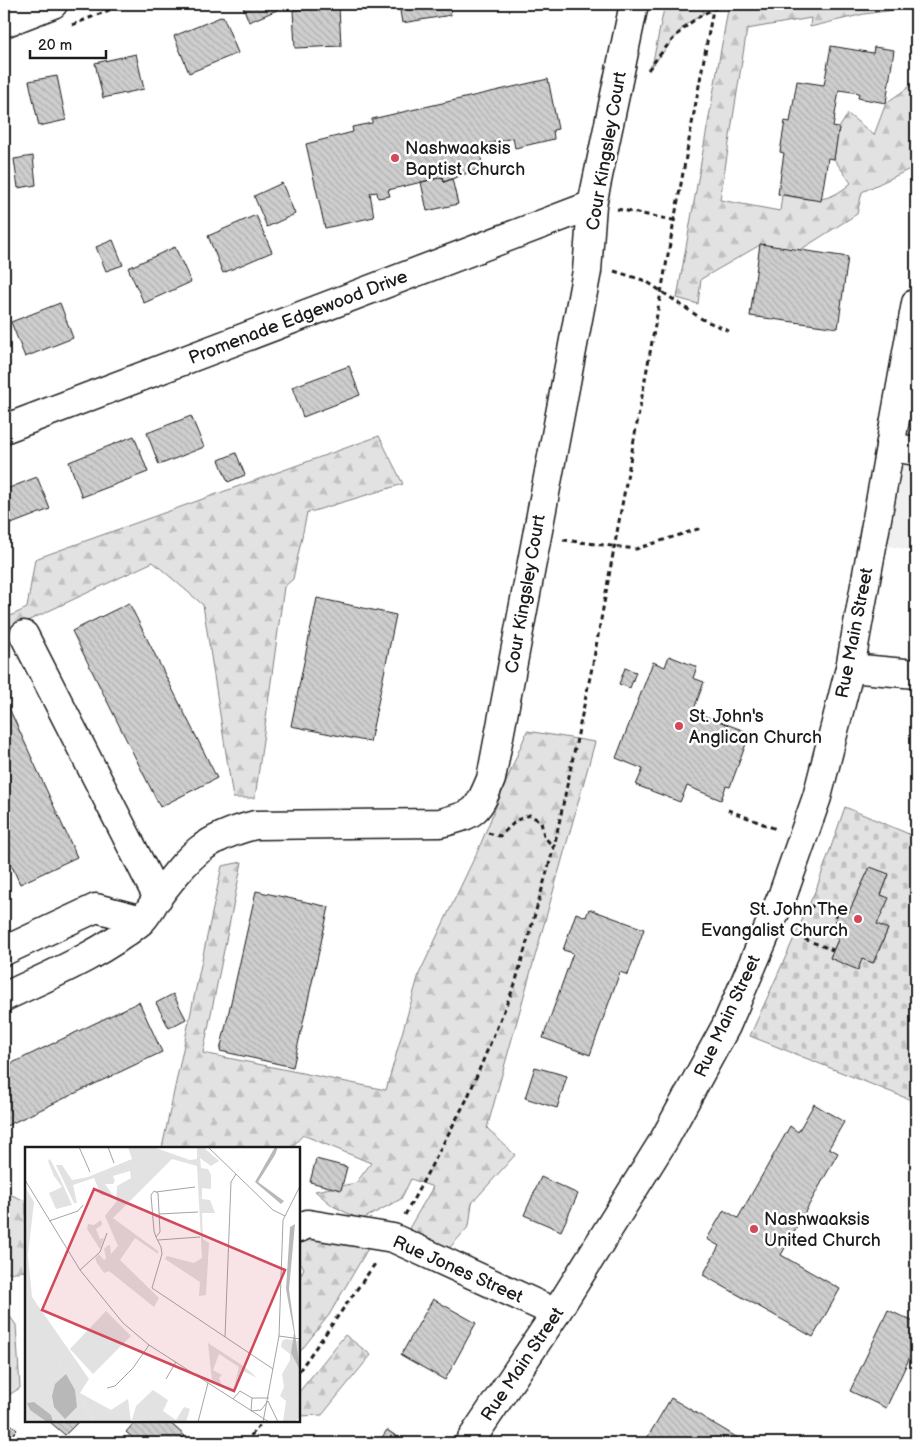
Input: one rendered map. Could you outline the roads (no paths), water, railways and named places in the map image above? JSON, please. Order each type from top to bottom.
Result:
[{"type":"street","points":[[4,23],[54,4]]},
{"type":"street","name":"Cour Kingsley Court","points":[[158,898],[188,858],[209,841],[232,831],[255,825],[418,825],[440,823],[467,816],[480,805],[491,779],[587,263],[592,205],[634,4]]},
{"type":"street","name":"Promenade Edgewood Drive","points":[[4,429],[592,205]]},
{"type":"street","name":"Rue Main Street","points":[[469,1443],[556,1313],[664,1140],[726,1026],[782,894],[810,814],[850,668],[916,303]]},
{"type":"street","points":[[890,447],[916,451]]},
{"type":"street","points":[[4,997],[106,947],[142,920],[158,898],[24,635]]},
{"type":"street","points":[[850,668],[916,674]]},
{"type":"street","points":[[4,951],[96,908],[142,920]]},
{"type":"street","name":"Rue Jones Street","points":[[300,1228],[308,1224],[393,1238],[556,1313]]},
{"type":"place","name":"Nashwaaksis Baptist Church","points":[[395,158]]},
{"type":"place","name":"St. John's Anglican Church","points":[[679,726]]},
{"type":"place","name":"St. John The Evangalist Church","points":[[858,919]]},
{"type":"place","name":"Nashwaaksis United Church","points":[[754,1229]]}]
